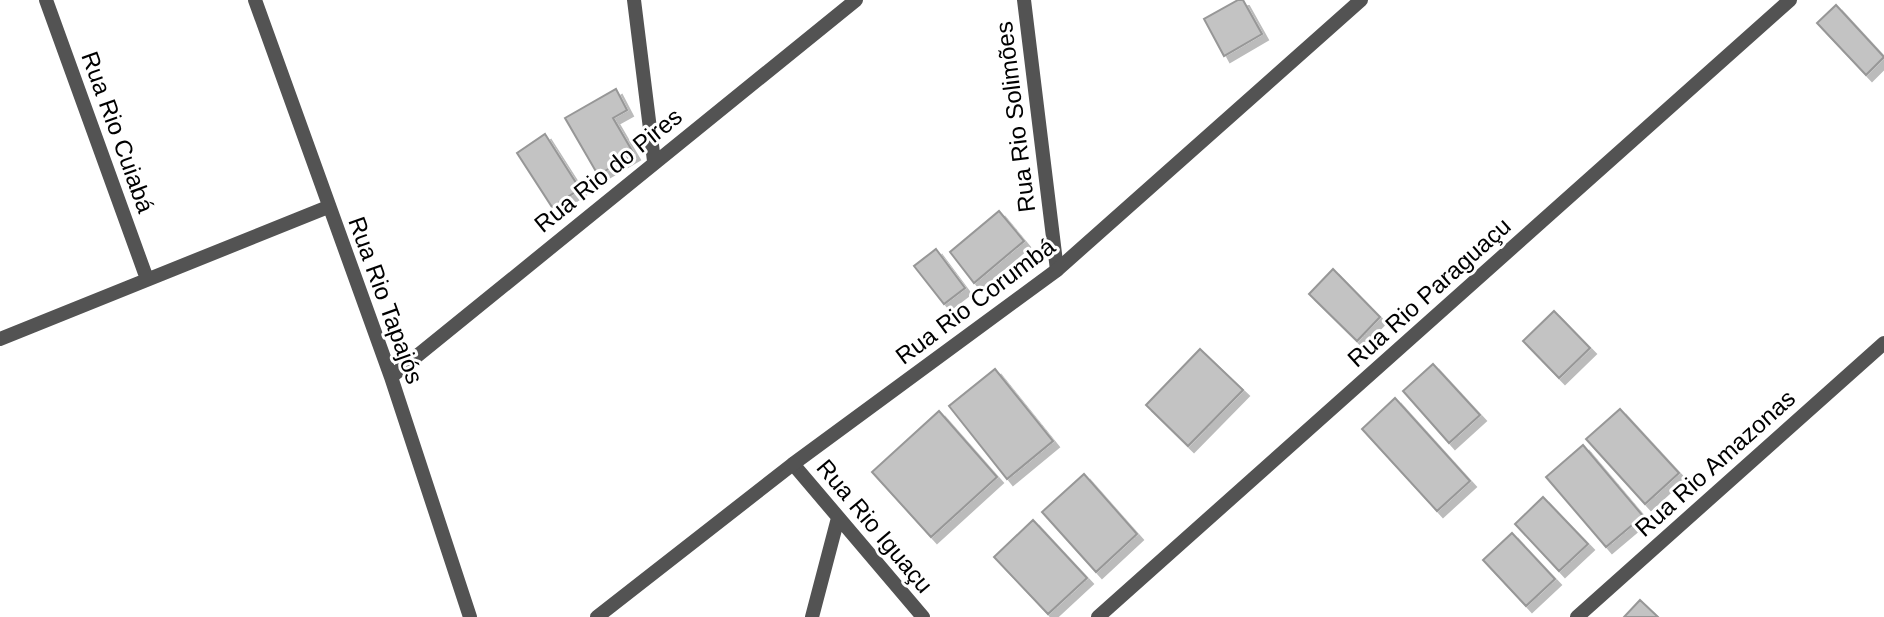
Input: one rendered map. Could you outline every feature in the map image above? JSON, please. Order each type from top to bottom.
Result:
[{"type":"street","name":"Rua Rio Cuiabá","points":[[46,0],[147,279]]},
{"type":"street","name":"Rua Rio Tapajós","points":[[254,0],[391,377],[470,617]]},
{"type":"street","points":[[634,0],[654,161]]},
{"type":"street","name":"Rua Rio do Pires","points":[[391,377],[654,161],[856,0]]},
{"type":"street","name":"Rua Rio Solimões","points":[[1024,0],[1057,270]]},
{"type":"street","name":"Rua Rio Corumbá","points":[[597,617],[793,464],[1057,270],[1362,0]]},
{"type":"street","name":"Rua Rio Paraguaçu","points":[[1098,617],[1790,0]]},
{"type":"street","points":[[0,339],[328,207]]},
{"type":"street","name":"Rua Rio Amazonas","points":[[1577,617],[1884,343]]},
{"type":"street","name":"Rua Rio Iguaçu","points":[[793,464],[923,617]]},
{"type":"street","points":[[812,617],[838,518]]},
{"type":"building","points":[[1238,0],[1243,0],[1262,34],[1224,56],[1204,19]]},
{"type":"building","points":[[1836,5],[1884,57],[1866,75],[1817,23]]},
{"type":"building","points":[[616,89],[627,110],[613,118],[634,154],[598,175],[565,118]]},
{"type":"building","points":[[545,134],[580,189],[552,207],[517,153]]},
{"type":"building","points":[[999,211],[1024,241],[974,283],[950,252]]},
{"type":"building","points":[[936,249],[965,288],[944,304],[914,266]]},
{"type":"building","points":[[1333,269],[1380,317],[1357,341],[1309,294]]},
{"type":"building","points":[[1554,311],[1590,348],[1559,378],[1523,341]]},
{"type":"building","points":[[1200,349],[1243,390],[1188,446],[1146,405]]},
{"type":"building","points":[[1433,364],[1480,415],[1449,443],[1403,391]]},
{"type":"building","points":[[995,369],[1053,441],[1007,479],[949,406]]},
{"type":"building","points":[[1395,398],[1470,481],[1437,511],[1362,429]]},
{"type":"building","points":[[1620,409],[1679,473],[1645,504],[1586,439]]},
{"type":"building","points":[[939,411],[997,477],[931,537],[872,472]]},
{"type":"building","points":[[1583,445],[1643,516],[1606,547],[1546,477]]},
{"type":"building","points":[[1084,474],[1137,534],[1096,572],[1042,512]]},
{"type":"building","points":[[1543,497],[1588,544],[1559,571],[1515,524]]},
{"type":"building","points":[[1033,520],[1087,578],[1048,614],[994,557]]},
{"type":"building","points":[[1512,533],[1555,579],[1526,606],[1483,560]]},
{"type":"building","points":[[1640,600],[1658,617],[1624,617]]}]
